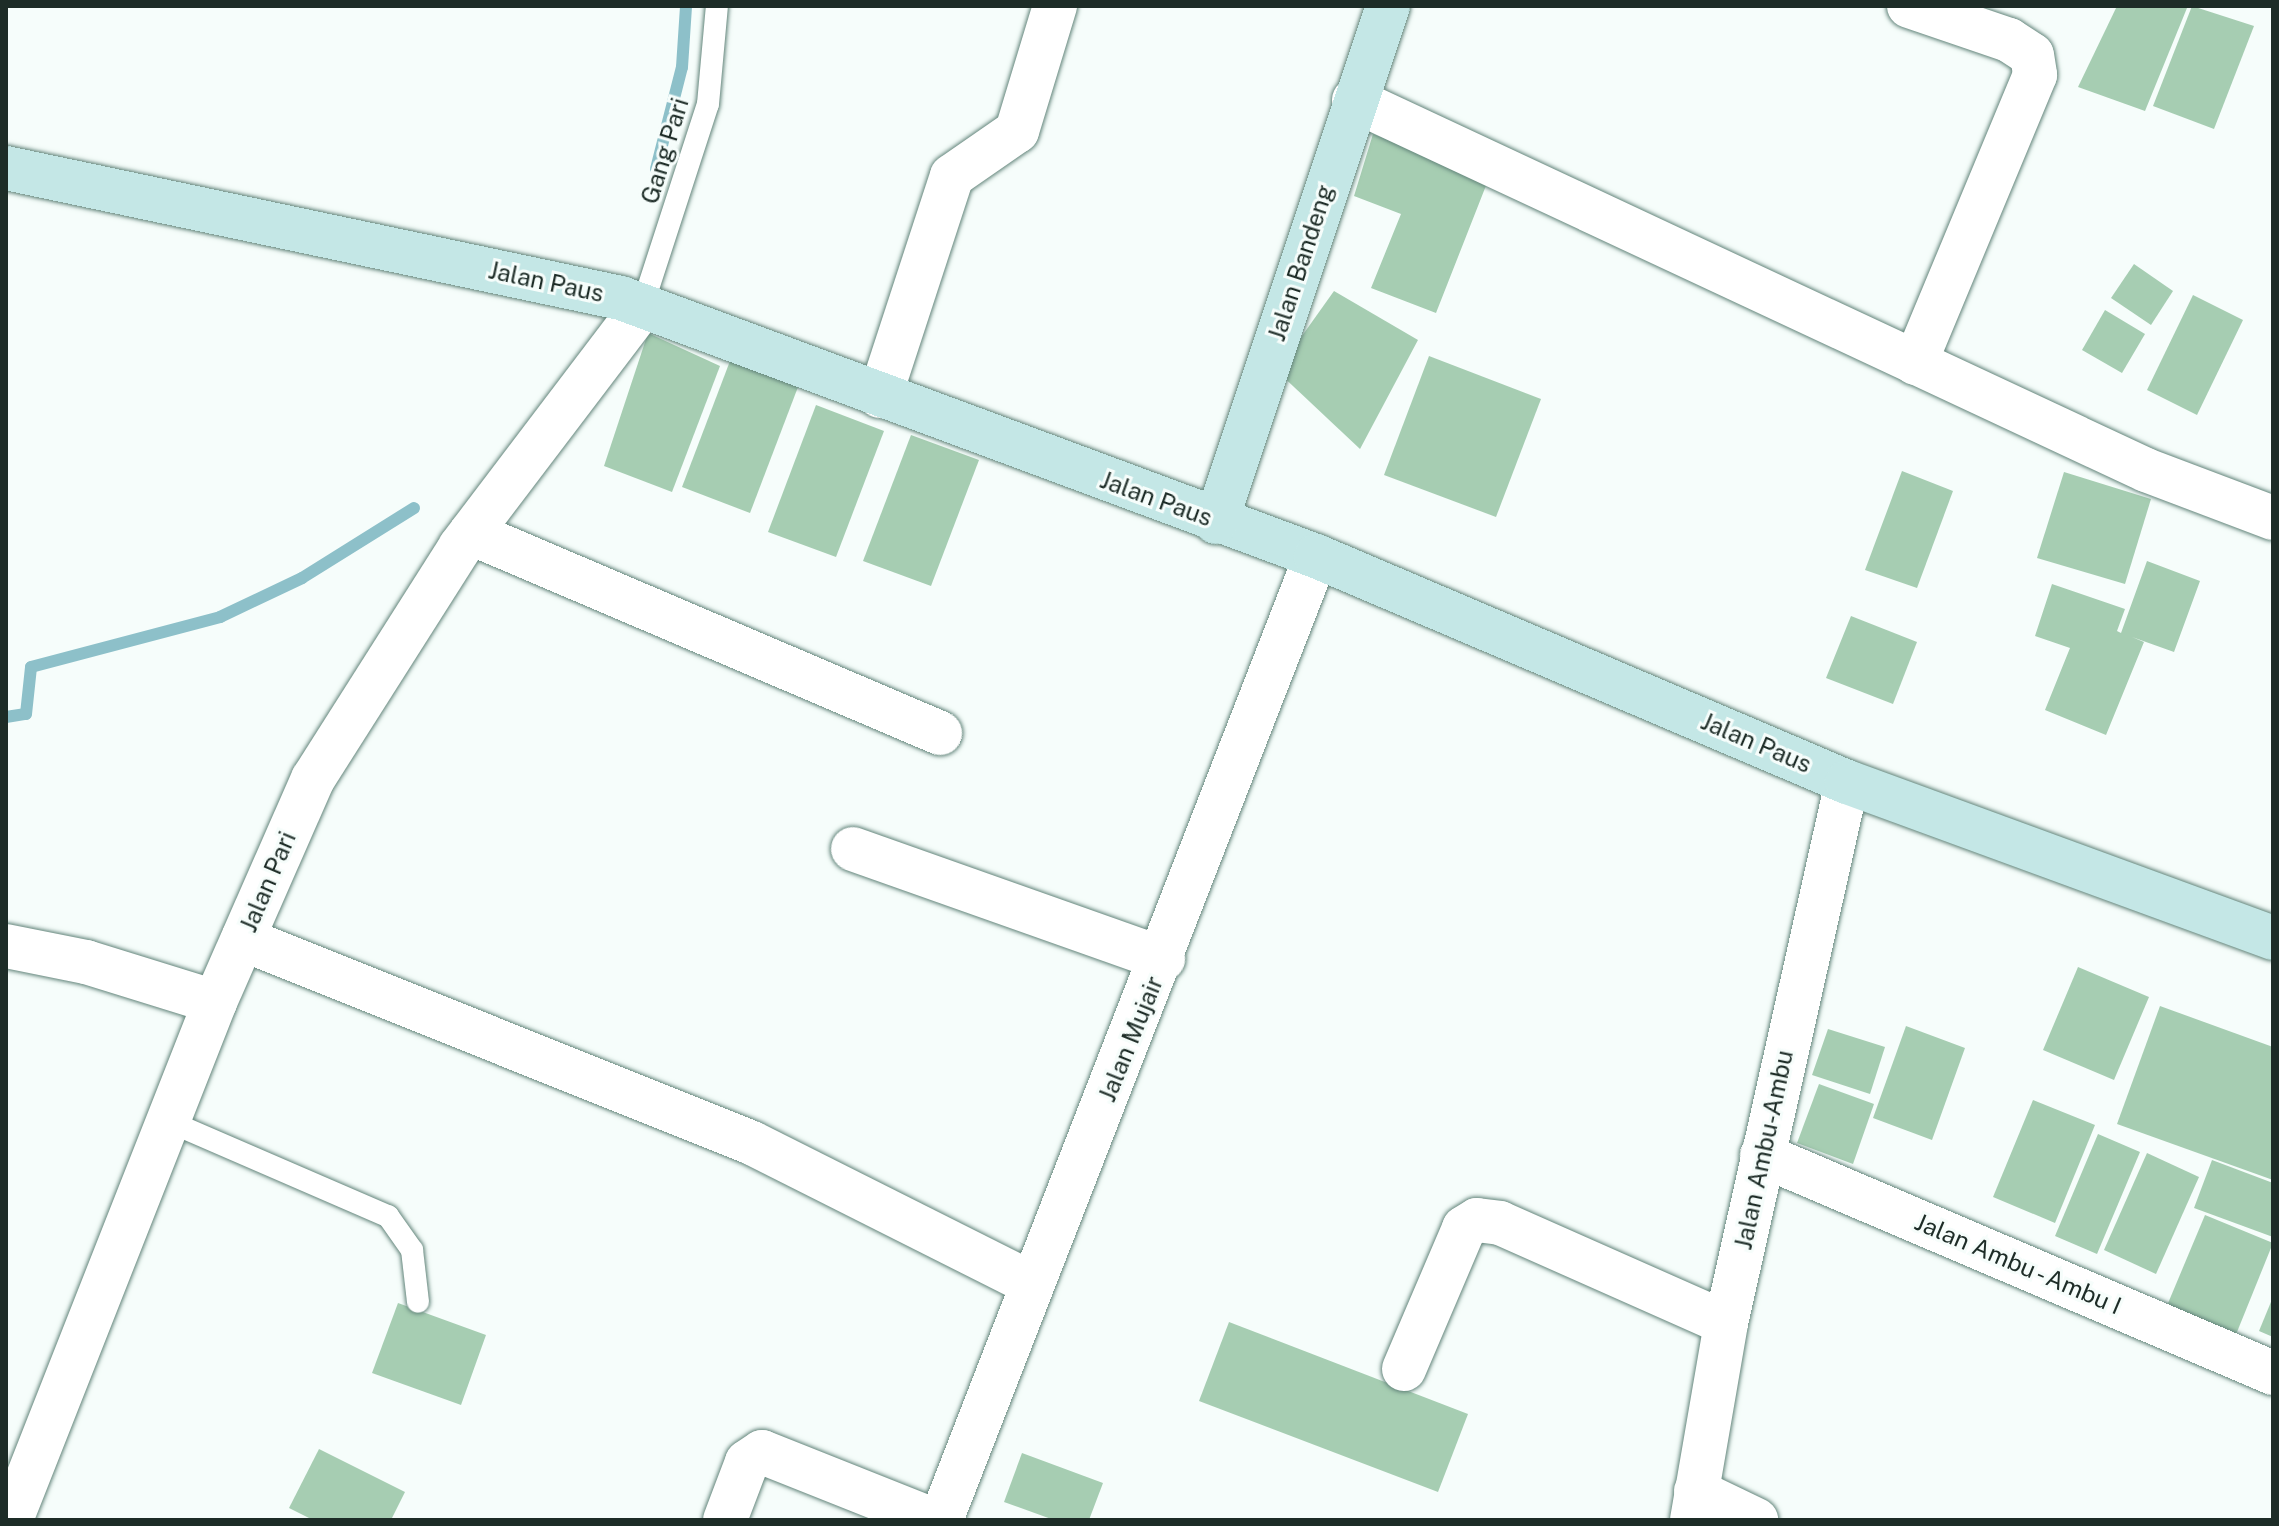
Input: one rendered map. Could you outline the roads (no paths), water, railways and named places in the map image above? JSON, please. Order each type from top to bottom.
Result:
[{"type":"main road","name":"Jalan Bandeng","points":[[1216,522],[1384,7]]},
{"type":"main road","name":"Jalan Paus","points":[[6,168],[621,298],[1216,522],[1316,556],[1847,782],[2273,938]]},
{"type":"street","points":[[880,396],[952,176],[1017,131],[1055,6]]},
{"type":"street","points":[[1909,6],[2009,40],[2032,55],[2035,75],[1915,363]]},
{"type":"street","points":[[1354,100],[2146,470],[2273,518]]},
{"type":"street","name":"Jalan Pari","points":[[11,1520],[215,1002],[313,779],[471,533],[642,307]]},
{"type":"street","points":[[471,533],[940,733]]},
{"type":"street","name":"Jalan Mujair","points":[[941,1520],[1163,959],[1316,556]]},
{"type":"street","name":"Jalan Ambu-Ambu","points":[[1694,1505],[1726,1323],[1847,782]]},
{"type":"street","points":[[853,849],[1163,959]]},
{"type":"street","points":[[243,939],[739,1138],[1032,1284]]},
{"type":"street","points":[[6,946],[86,962],[215,1002]]},
{"type":"street","name":"Jalan Ambu - Ambu I","points":[[1762,1155],[2273,1373]]},
{"type":"street","points":[[1404,1369],[1464,1228],[1477,1220],[1500,1223],[1726,1323]]},
{"type":"street","points":[[725,1520],[747,1462],[762,1452],[933,1520]]},
{"type":"street","points":[[1694,1505],[1756,1520]]},
{"type":"lane","name":"Gang Pari","points":[[642,307],[708,104],[717,6]]},
{"type":"lane","points":[[168,1121],[388,1216],[412,1250],[418,1302]]},
{"type":"waterway","points":[[656,169],[682,67],[686,6]]},
{"type":"waterway","points":[[6,717],[26,714],[31,667],[220,617],[302,578],[414,508]]}]
